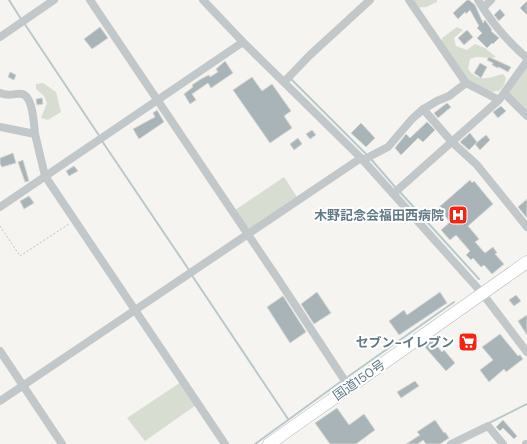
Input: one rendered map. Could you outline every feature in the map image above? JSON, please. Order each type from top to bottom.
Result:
[{"type":"highway","name":"国道150号","points":[[269,444],[527,262]]},
{"type":"street","points":[[0,37],[54,0]]},
{"type":"street","points":[[90,0],[349,387]]},
{"type":"street","points":[[203,0],[243,42],[362,159],[482,293],[527,352]]},
{"type":"street","points":[[284,82],[310,55],[370,0]]},
{"type":"street","points":[[409,0],[466,83],[501,96],[527,116]]},
{"type":"street","points":[[478,0],[487,15],[511,45],[527,58]]},
{"type":"street","points":[[483,8],[491,0]]},
{"type":"street","points":[[0,207],[243,42]]},
{"type":"street","points":[[393,194],[501,96],[527,61]]},
{"type":"street","points":[[0,401],[362,159],[388,147],[412,119],[423,109],[449,96],[466,83]]},
{"type":"street","points":[[0,94],[6,96],[20,94],[26,96],[31,104],[35,134],[45,176],[225,444]]},
{"type":"street","points":[[423,109],[452,142],[477,165],[527,227]]},
{"type":"street","points":[[0,126],[35,134]]},
{"type":"street","points":[[0,352],[62,444]]},
{"type":"street","points":[[450,444],[488,426],[503,444]]},
{"type":"path","points":[[0,226],[20,256],[74,220]]},
{"type":"shaded area","points":[[409,0],[437,0],[437,2],[426,7],[414,8]]},
{"type":"shaded area","points":[[457,27],[463,30],[454,38],[456,46],[467,50],[475,44],[485,48],[496,57],[477,57],[470,59],[468,69],[480,78],[488,78],[503,74],[506,78],[504,85],[499,91],[485,93],[466,83],[442,48],[442,38]]},
{"type":"shaded area","points":[[527,61],[527,116],[505,91]]},
{"type":"shaded area","points":[[43,83],[56,92],[61,112],[48,120],[41,118],[47,103],[44,96],[36,89],[36,84]]},
{"type":"shaded area","points":[[284,177],[297,197],[249,231],[235,210]]},
{"type":"shaded area","points":[[181,382],[196,405],[145,441],[127,418]]},
{"type":"building","points":[[467,0],[475,5],[483,23],[485,20],[492,30],[491,31],[499,38],[487,48],[477,38],[482,33],[477,28],[479,26],[470,10],[466,14],[465,12],[458,19],[453,13]]},
{"type":"building","points":[[527,1],[527,15],[520,8]]},
{"type":"building","points":[[500,9],[505,15],[499,21],[494,15]]},
{"type":"building","points":[[100,27],[108,38],[92,49],[84,39]]},
{"type":"building","points":[[467,30],[473,37],[464,45],[458,38]]},
{"type":"building","points":[[489,57],[511,67],[508,72],[492,65],[493,63],[487,60]]},
{"type":"building","points":[[225,61],[233,73],[211,88],[208,83],[192,94],[196,100],[190,104],[184,94],[193,87],[192,85],[201,79],[209,75],[210,77],[218,72],[216,69]]},
{"type":"building","points":[[480,63],[487,67],[481,78],[474,73]]},
{"type":"building","points":[[10,72],[16,75],[14,80],[8,77]]},
{"type":"building","points":[[252,77],[262,91],[272,84],[291,111],[284,116],[292,128],[270,143],[233,90]]},
{"type":"building","points":[[42,98],[43,104],[37,105],[36,99]]},
{"type":"building","points":[[447,103],[451,107],[438,118],[434,113]]},
{"type":"building","points":[[501,106],[506,111],[498,118],[493,112]]},
{"type":"building","points":[[157,110],[164,122],[139,139],[133,129],[155,117],[153,113]]},
{"type":"building","points":[[427,122],[435,130],[423,142],[418,138],[401,155],[395,148],[406,134],[410,138]]},
{"type":"building","points":[[361,123],[375,138],[366,147],[351,133]]},
{"type":"building","points":[[312,130],[316,135],[310,139],[306,134]]},
{"type":"building","points":[[470,133],[477,142],[469,150],[460,142]]},
{"type":"building","points":[[486,135],[490,140],[480,150],[475,144]]},
{"type":"building","points":[[298,138],[302,144],[294,150],[290,144]]},
{"type":"building","points":[[13,153],[16,163],[2,167],[0,164],[0,158]]},
{"type":"building","points":[[23,160],[29,181],[25,182],[18,162]]},
{"type":"building","points":[[74,166],[78,171],[69,176],[66,171]]},
{"type":"building","points":[[470,180],[472,183],[474,181],[493,204],[468,226],[479,239],[475,242],[485,253],[493,247],[497,253],[495,254],[504,264],[492,274],[484,265],[481,267],[473,258],[471,260],[466,255],[470,251],[456,235],[450,240],[441,230],[450,222],[438,208]]},
{"type":"building","points":[[29,196],[34,203],[24,209],[20,201]]},
{"type":"building","points":[[527,199],[527,218],[518,207]]},
{"type":"building","points":[[317,292],[331,313],[314,324],[301,304]]},
{"type":"building","points":[[440,292],[447,303],[399,335],[389,321],[404,310],[407,315]]},
{"type":"building","points":[[516,295],[521,301],[514,306],[509,300]]},
{"type":"building","points":[[283,296],[306,332],[290,343],[267,307]]},
{"type":"building","points":[[527,315],[527,335],[518,321]]},
{"type":"building","points":[[473,333],[478,341],[465,350],[460,343]]},
{"type":"building","points":[[500,334],[518,356],[520,355],[523,359],[506,372],[504,369],[489,382],[480,370],[493,360],[482,347]]},
{"type":"building","points":[[431,339],[442,352],[444,350],[455,363],[446,371],[424,346]]},
{"type":"building","points":[[415,381],[419,386],[401,398],[397,392]]},
{"type":"building","points":[[337,408],[349,425],[364,414],[375,430],[356,444],[330,444],[315,423]]},
{"type":"building","points":[[435,420],[449,438],[440,444],[426,444],[423,440],[418,444],[406,444],[420,435],[417,432]]},
{"type":"building","points":[[503,420],[517,436],[514,439],[503,428],[500,431],[496,427]]},
{"type":"waterway","points":[[9,0],[21,19]]},
{"type":"waterway","points":[[24,23],[100,137]]},
{"type":"waterway","points":[[291,79],[367,155]]},
{"type":"waterway","points":[[102,141],[189,270]]},
{"type":"waterway","points":[[370,158],[396,188]]},
{"type":"waterway","points":[[399,191],[479,279]]},
{"type":"waterway","points":[[191,274],[288,419]]},
{"type":"waterway","points":[[346,378],[454,302]]},
{"type":"waterway","points":[[255,444],[343,380]]},
{"type":"waterway","points":[[489,423],[527,404]]},
{"type":"place","name":"木野記念会福田西病院","points":[[458,215]]},
{"type":"place","name":"セブン-イレブン","points":[[468,342]]}]
